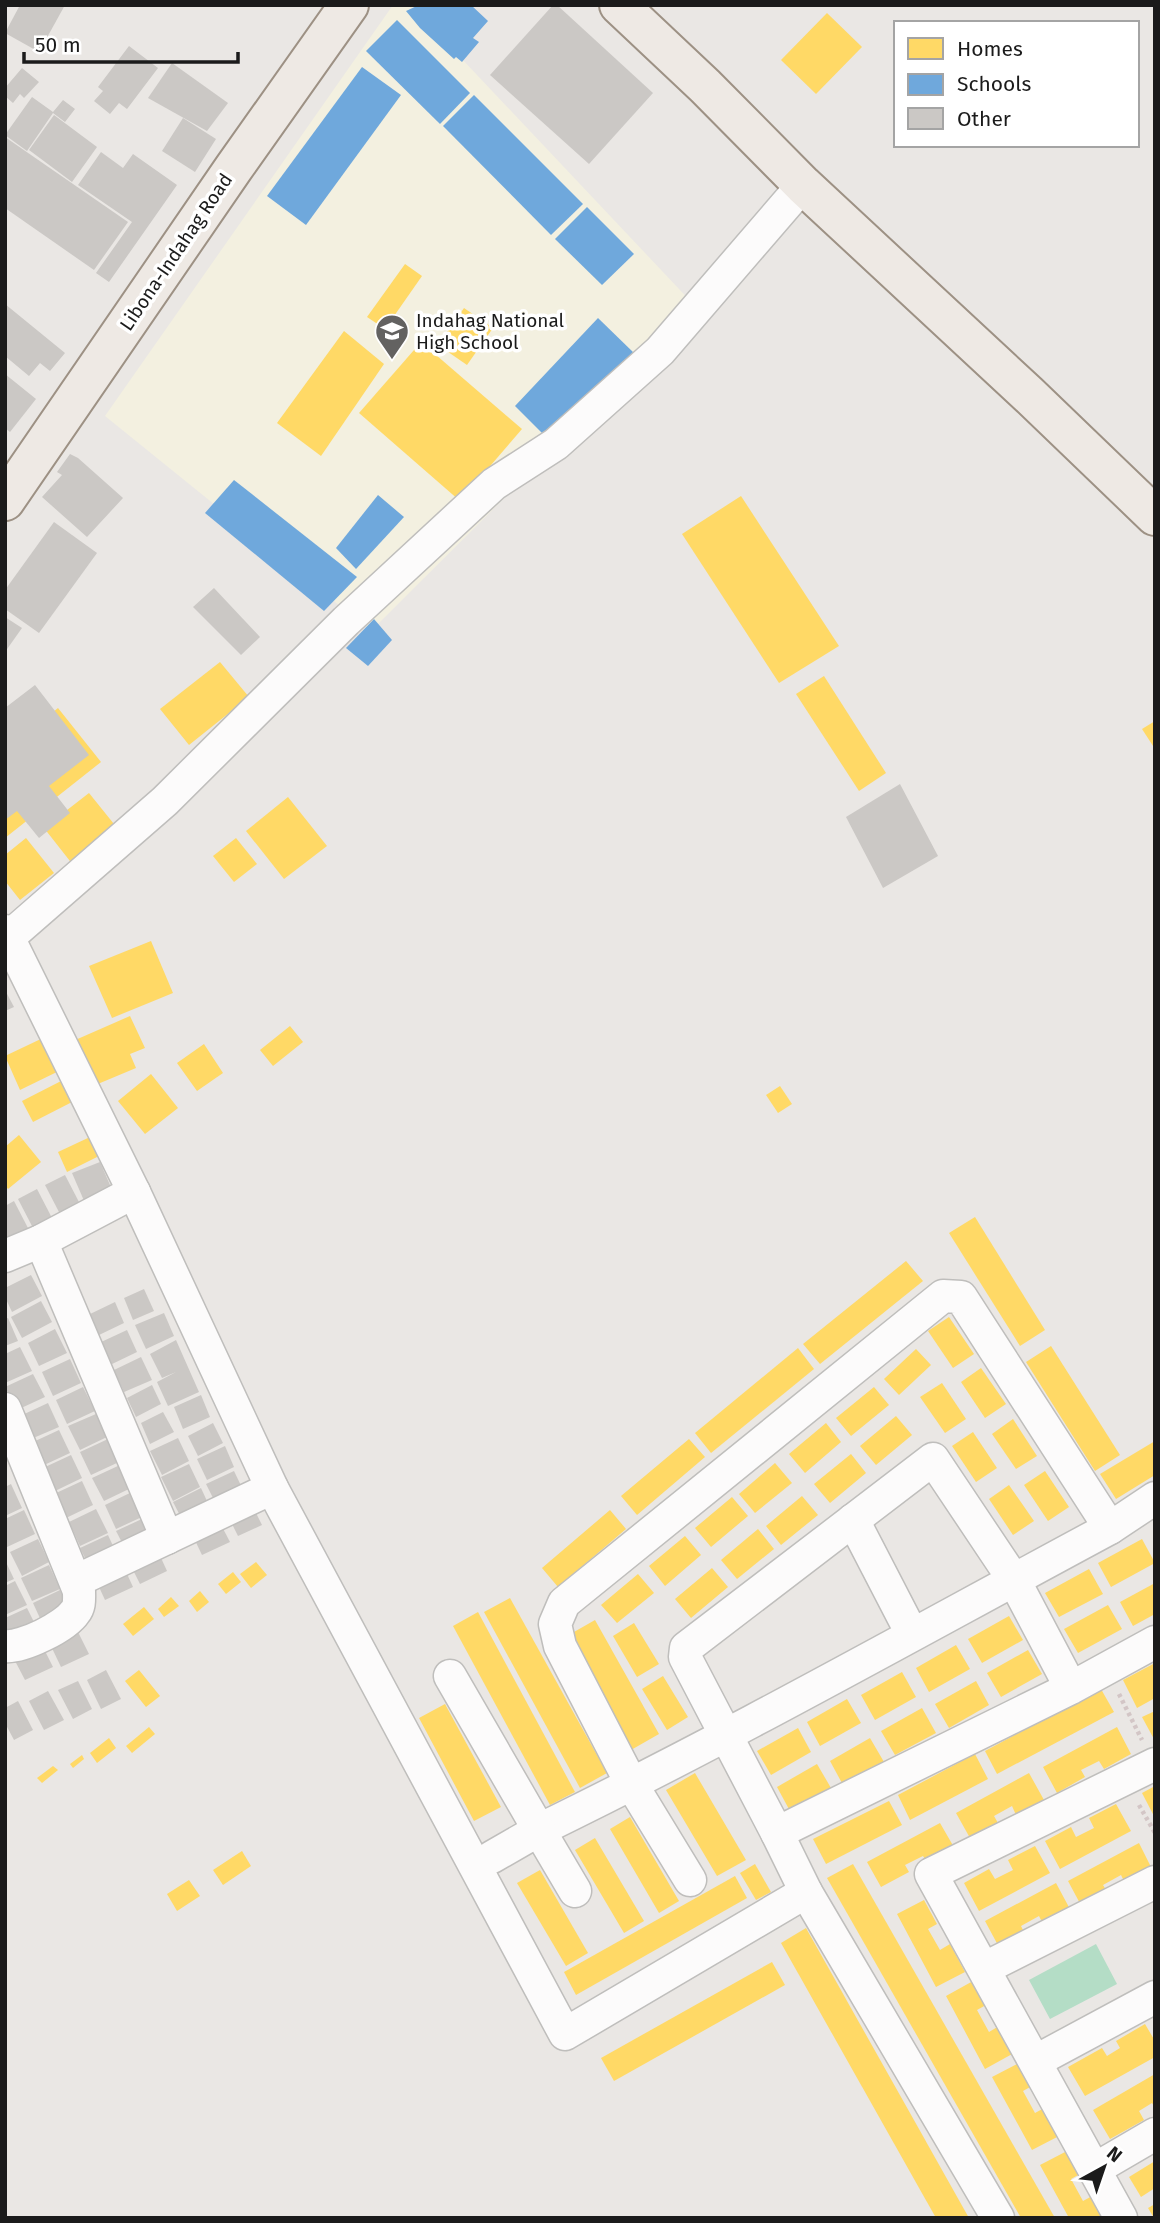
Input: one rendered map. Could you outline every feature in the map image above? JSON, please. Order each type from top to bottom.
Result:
[{"type":"main road","name":"Libona-Indahag Road","points":[[5,501],[349,5]]},
{"type":"main road","points":[[619,5],[705,86],[803,185],[1155,516]]},
{"type":"street","points":[[803,185],[660,351],[556,444],[494,485],[346,621],[165,801],[7,934],[134,1192],[272,1488],[565,2034],[806,1892]]},
{"type":"street","points":[[5,1256],[41,1241],[134,1192]]},
{"type":"street","points":[[41,1241],[167,1538]]},
{"type":"street","points":[[690,1880],[632,1785],[560,1646],[555,1624],[564,1602],[943,1296],[961,1297],[1110,1528]]},
{"type":"street","points":[[5,1409],[79,1591],[79,1605],[74,1615],[20,1647],[5,1646]]},
{"type":"street","points":[[998,2218],[806,1892],[685,1657],[686,1648],[933,1460],[1014,1580],[1072,1688]]},
{"type":"street","points":[[76,1581],[272,1488]]},
{"type":"street","points":[[492,1857],[539,1830],[726,1736],[1110,1528],[1155,1498]]},
{"type":"street","points":[[853,1520],[912,1634]]},
{"type":"street","points":[[777,1833],[1072,1688],[1155,1642]]},
{"type":"street","points":[[450,1676],[575,1891]]},
{"type":"street","points":[[1121,2218],[931,1874],[1154,1764]]},
{"type":"street","points":[[985,1968],[1155,1882]]},
{"type":"street","points":[[1036,2061],[1155,1997]]},
{"type":"street","points":[[1094,2169],[1155,2133]]},
{"type":"path","points":[[1106,1668],[1154,1764]]},
{"type":"shaded area","name":"Indahag National High School","points":[[393,5],[411,5],[696,307],[371,631],[105,416]]},
{"type":"green space","points":[[1096,1944],[1117,1984],[1050,2019],[1029,1980]]},
{"type":"building: Homes","points":[[827,13],[862,47],[816,94],[781,60]]},
{"type":"building: Homes","points":[[405,264],[422,276],[385,329],[367,317]]},
{"type":"building: Homes","points":[[464,308],[493,328],[467,365],[438,345]]},
{"type":"building: Homes","points":[[344,331],[384,364],[321,456],[277,423]]},
{"type":"building: Homes","points":[[421,342],[522,429],[460,501],[359,413]]},
{"type":"building: Homes","points":[[741,496],[839,646],[779,683],[682,534]]},
{"type":"building: Homes","points":[[220,662],[249,697],[189,745],[160,709]]},
{"type":"building: Homes","points":[[824,676],[886,773],[859,791],[796,694]]},
{"type":"building: Homes","points":[[58,708],[101,762],[5,838],[5,751]]},
{"type":"building: Homes","points":[[1155,721],[1155,749],[1142,729]]},
{"type":"building: Homes","points":[[89,793],[122,834],[77,870],[44,828]]},
{"type":"building: Homes","points":[[288,797],[327,846],[284,879],[246,831]]},
{"type":"building: Homes","points":[[26,838],[54,873],[20,900],[5,881],[5,855]]},
{"type":"building: Homes","points":[[236,838],[257,864],[234,882],[213,856]]},
{"type":"building: Homes","points":[[151,941],[173,993],[112,1018],[89,966]]},
{"type":"building: Homes","points":[[130,1016],[145,1048],[130,1054],[136,1068],[93,1086],[73,1041]]},
{"type":"building: Homes","points":[[290,1026],[303,1042],[273,1066],[260,1050]]},
{"type":"building: Homes","points":[[45,1037],[61,1070],[20,1090],[5,1056]]},
{"type":"building: Homes","points":[[204,1044],[223,1073],[197,1091],[177,1063]]},
{"type":"building: Homes","points":[[151,1074],[178,1108],[145,1134],[118,1101]]},
{"type":"building: Homes","points":[[65,1079],[76,1100],[33,1122],[22,1101]]},
{"type":"building: Homes","points":[[780,1086],[792,1104],[778,1113],[766,1095]]},
{"type":"building: Homes","points":[[19,1135],[41,1162],[8,1189],[5,1185],[5,1147]]},
{"type":"building: Homes","points":[[90,1137],[99,1156],[67,1172],[58,1152]]},
{"type":"building: Homes","points":[[975,1217],[1045,1330],[1020,1346],[949,1233]]},
{"type":"building: Homes","points":[[906,1261],[923,1281],[820,1364],[803,1344]]},
{"type":"building: Homes","points":[[949,1317],[974,1354],[953,1368],[928,1331]]},
{"type":"building: Homes","points":[[1051,1346],[1120,1455],[1095,1471],[1026,1362]]},
{"type":"building: Homes","points":[[798,1348],[814,1369],[711,1453],[695,1433]]},
{"type":"building: Homes","points":[[916,1349],[931,1365],[899,1395],[884,1379]]},
{"type":"building: Homes","points":[[981,1368],[1006,1404],[985,1418],[961,1382]]},
{"type":"building: Homes","points":[[942,1383],[966,1419],[945,1433],[920,1397]]},
{"type":"building: Homes","points":[[874,1387],[889,1405],[851,1436],[836,1418]]},
{"type":"building: Homes","points":[[896,1416],[912,1435],[876,1465],[860,1446]]},
{"type":"building: Homes","points":[[1013,1419],[1037,1456],[1016,1469],[992,1434]]},
{"type":"building: Homes","points":[[826,1423],[841,1442],[805,1473],[789,1454]]},
{"type":"building: Homes","points":[[973,1432],[997,1468],[976,1482],[952,1446]]},
{"type":"building: Homes","points":[[689,1439],[705,1457],[637,1515],[621,1496]]},
{"type":"building: Homes","points":[[1155,1441],[1155,1475],[1116,1499],[1100,1474]]},
{"type":"building: Homes","points":[[851,1454],[866,1473],[830,1503],[814,1484]]},
{"type":"building: Homes","points":[[775,1463],[792,1483],[755,1513],[739,1494]]},
{"type":"building: Homes","points":[[1045,1471],[1069,1507],[1048,1521],[1024,1485]]},
{"type":"building: Homes","points":[[1009,1485],[1034,1521],[1013,1535],[989,1499]]},
{"type":"building: Homes","points":[[802,1496],[818,1515],[781,1545],[766,1526]]},
{"type":"building: Homes","points":[[732,1497],[748,1516],[711,1547],[695,1528]]},
{"type":"building: Homes","points":[[610,1510],[626,1529],[558,1587],[542,1568]]},
{"type":"building: Homes","points":[[758,1529],[774,1549],[737,1579],[721,1560]]},
{"type":"building: Homes","points":[[685,1536],[701,1555],[665,1586],[649,1566]]},
{"type":"building: Homes","points":[[1142,1539],[1155,1563],[1111,1587],[1098,1563]]},
{"type":"building: Homes","points":[[256,1562],[267,1575],[251,1588],[240,1574]]},
{"type":"building: Homes","points":[[712,1568],[728,1587],[691,1618],[675,1599]]},
{"type":"building: Homes","points":[[1089,1569],[1103,1594],[1059,1617],[1045,1593]]},
{"type":"building: Homes","points":[[233,1572],[241,1582],[226,1594],[218,1584]]},
{"type":"building: Homes","points":[[638,1574],[654,1593],[617,1623],[601,1605]]},
{"type":"building: Homes","points":[[1155,1583],[1155,1614],[1133,1626],[1120,1602]]},
{"type":"building: Homes","points":[[200,1591],[209,1602],[197,1612],[189,1601]]},
{"type":"building: Homes","points":[[171,1597],[179,1606],[164,1617],[158,1609]]},
{"type":"building: Homes","points":[[510,1598],[607,1773],[580,1788],[484,1612]]},
{"type":"building: Homes","points":[[1108,1605],[1122,1629],[1078,1653],[1064,1629]]},
{"type":"building: Homes","points":[[144,1607],[154,1619],[133,1636],[123,1624]]},
{"type":"building: Homes","points":[[478,1612],[575,1792],[550,1805],[453,1626]]},
{"type":"building: Homes","points":[[1009,1616],[1023,1640],[982,1663],[968,1639]]},
{"type":"building: Homes","points":[[595,1620],[659,1734],[631,1750],[567,1636]]},
{"type":"building: Homes","points":[[634,1623],[659,1664],[637,1677],[613,1636]]},
{"type":"building: Homes","points":[[956,1645],[970,1669],[929,1692],[916,1668]]},
{"type":"building: Homes","points":[[1028,1650],[1042,1674],[1001,1697],[987,1673]]},
{"type":"building: Homes","points":[[1155,1663],[1155,1698],[1137,1708],[1123,1680]]},
{"type":"building: Homes","points":[[139,1670],[160,1696],[146,1707],[125,1681]]},
{"type":"building: Homes","points":[[902,1672],[916,1697],[875,1720],[861,1695]]},
{"type":"building: Homes","points":[[663,1676],[688,1717],[667,1730],[642,1689]]},
{"type":"building: Homes","points":[[976,1681],[989,1705],[949,1728],[935,1704]]},
{"type":"building: Homes","points":[[1101,1689],[1114,1712],[997,1774],[985,1751]]},
{"type":"building: Homes","points":[[847,1699],[861,1723],[820,1746],[807,1722]]},
{"type":"building: Homes","points":[[445,1704],[501,1807],[474,1821],[419,1718]]},
{"type":"building: Homes","points":[[922,1708],[936,1733],[895,1755],[881,1731]]},
{"type":"building: Homes","points":[[1155,1711],[1155,1741],[1142,1717]]},
{"type":"building: Homes","points":[[149,1727],[155,1734],[132,1753],[126,1746]]},
{"type":"building: Homes","points":[[1117,1727],[1131,1754],[1104,1769],[1099,1761],[1081,1770],[1085,1777],[1057,1793],[1043,1767]]},
{"type":"building: Homes","points":[[798,1728],[811,1752],[771,1775],[757,1751]]},
{"type":"building: Homes","points":[[109,1738],[116,1748],[97,1763],[90,1753]]},
{"type":"building: Homes","points":[[870,1738],[884,1762],[843,1785],[830,1761]]},
{"type":"building: Homes","points":[[975,1754],[988,1779],[910,1820],[898,1795]]},
{"type":"building: Homes","points":[[82,1755],[84,1759],[73,1768],[70,1764]]},
{"type":"building: Homes","points":[[817,1764],[831,1788],[790,1811],[777,1787]]},
{"type":"building: Homes","points":[[53,1766],[58,1770],[42,1783],[37,1778]]},
{"type":"building: Homes","points":[[695,1773],[746,1860],[717,1876],[666,1790]]},
{"type":"building: Homes","points":[[1029,1773],[1044,1800],[1016,1815],[1012,1806],[994,1816],[998,1823],[970,1838],[956,1813]]},
{"type":"building: Homes","points":[[1155,1786],[1155,1818],[1142,1793]]},
{"type":"building: Homes","points":[[889,1801],[902,1825],[826,1864],[813,1839]]},
{"type":"building: Homes","points":[[1116,1804],[1131,1831],[1060,1869],[1045,1841],[1071,1827],[1076,1837],[1094,1828],[1089,1818]]},
{"type":"building: Homes","points":[[630,1817],[679,1901],[659,1913],[610,1829]]},
{"type":"building: Homes","points":[[940,1823],[955,1849],[928,1864],[923,1856],[905,1865],[909,1872],[881,1887],[867,1862]]},
{"type":"building: Homes","points":[[595,1838],[644,1921],[624,1933],[575,1850]]},
{"type":"building: Homes","points":[[1139,1843],[1153,1871],[1126,1885],[1121,1875],[1103,1885],[1109,1895],[1083,1909],[1068,1881]]},
{"type":"building: Homes","points":[[1035,1846],[1050,1873],[979,1911],[964,1883],[989,1869],[995,1879],[1013,1870],[1008,1860]]},
{"type":"building: Homes","points":[[242,1851],[251,1866],[223,1885],[213,1870]]},
{"type":"building: Homes","points":[[755,1864],[771,1892],[756,1900],[740,1873]]},
{"type":"building: Homes","points":[[853,1864],[1055,2218],[1021,2218],[827,1878]]},
{"type":"building: Homes","points":[[540,1870],[588,1953],[566,1966],[517,1883]]},
{"type":"building: Homes","points":[[735,1876],[747,1898],[576,1995],[564,1972]]},
{"type":"building: Homes","points":[[189,1880],[200,1896],[177,1911],[167,1894]]},
{"type":"building: Homes","points":[[1056,1883],[1071,1911],[1044,1926],[1039,1916],[1021,1926],[1026,1936],[1000,1949],[985,1921]]},
{"type":"building: Homes","points":[[924,1900],[937,1924],[928,1929],[940,1950],[950,1944],[965,1972],[936,1987],[897,1914]]},
{"type":"building: Homes","points":[[806,1928],[969,2218],[936,2218],[781,1943]]},
{"type":"building: Homes","points":[[772,1962],[785,1985],[614,2081],[601,2058]]},
{"type":"building: Homes","points":[[973,1981],[986,2005],[977,2010],[989,2032],[999,2026],[1014,2053],[985,2069],[946,1996]]},
{"type":"building: Homes","points":[[1145,2024],[1155,2041],[1155,2057],[1085,2096],[1068,2067],[1102,2048],[1107,2056],[1120,2048],[1116,2041]]},
{"type":"building: Homes","points":[[1019,2063],[1032,2086],[1023,2091],[1035,2113],[1046,2107],[1061,2135],[1032,2150],[992,2077]]},
{"type":"building: Homes","points":[[1155,2074],[1155,2108],[1152,2103],[1139,2111],[1144,2120],[1110,2139],[1093,2110]]},
{"type":"building: Homes","points":[[1067,2151],[1080,2174],[1071,2179],[1083,2201],[1094,2195],[1106,2218],[1069,2218],[1040,2165]]},
{"type":"building: Homes","points":[[1155,2161],[1155,2188],[1141,2197],[1129,2177]]},
{"type":"building: Homes","points":[[1155,2204],[1155,2218],[1154,2218],[1148,2208]]},
{"type":"building: Schools","points":[[419,5],[471,5],[488,21],[473,38],[479,42],[462,62],[456,57],[454,59],[420,28],[406,11]]},
{"type":"building: Schools","points":[[397,20],[470,93],[440,124],[366,51]]},
{"type":"building: Schools","points":[[362,67],[401,95],[306,225],[267,196]]},
{"type":"building: Schools","points":[[474,95],[583,204],[551,235],[443,126]]},
{"type":"building: Schools","points":[[587,207],[634,254],[602,285],[555,239]]},
{"type":"building: Schools","points":[[598,318],[635,354],[551,442],[515,406]]},
{"type":"building: Schools","points":[[234,480],[357,577],[324,611],[205,513]]},
{"type":"building: Schools","points":[[378,495],[404,517],[356,569],[336,548]]},
{"type":"building: Schools","points":[[374,619],[392,640],[368,666],[346,648]]},
{"type":"building: Other","points":[[20,5],[65,5],[39,52],[5,33]]},
{"type":"building: Other","points":[[553,5],[557,5],[653,93],[589,164],[490,75]]},
{"type":"building: Other","points":[[129,46],[158,68],[127,109],[119,103],[110,114],[94,101],[103,91],[98,87]]},
{"type":"building: Other","points":[[172,63],[228,103],[207,131],[148,98]]},
{"type":"building: Other","points":[[22,68],[39,82],[24,98],[20,94],[13,103],[5,96],[5,88]]},
{"type":"building: Other","points":[[32,97],[53,112],[63,100],[75,109],[65,122],[53,113],[27,151],[5,135]]},
{"type":"building: Other","points":[[54,115],[97,147],[72,182],[29,150]]},
{"type":"building: Other","points":[[183,118],[216,139],[195,172],[162,151]]},
{"type":"building: Other","points":[[5,137],[128,222],[94,270],[5,208]]},
{"type":"building: Other","points":[[101,152],[123,168],[133,154],[177,185],[109,282],[96,273],[132,222],[78,185]]},
{"type":"building: Other","points":[[5,304],[65,353],[50,371],[40,363],[29,376],[5,356]]},
{"type":"building: Other","points":[[5,374],[36,399],[10,432],[5,428]]},
{"type":"building: Other","points":[[70,454],[123,498],[87,537],[42,497],[62,475],[57,472]]},
{"type":"building: Other","points":[[54,522],[97,553],[39,633],[5,609],[5,590]]},
{"type":"building: Other","points":[[214,588],[260,637],[241,655],[193,607]]},
{"type":"building: Other","points":[[5,617],[22,628],[5,652]]},
{"type":"building: Other","points":[[35,685],[89,755],[49,786],[70,813],[39,838],[17,811],[5,820],[5,708]]},
{"type":"building: Other","points":[[900,784],[938,856],[883,888],[846,817]]},
{"type":"building: Other","points":[[5,990],[14,1007],[5,1011]]},
{"type":"building: Other","points":[[100,1162],[113,1192],[85,1203],[72,1173]]},
{"type":"building: Other","points":[[65,1175],[80,1204],[60,1214],[45,1185]]},
{"type":"building: Other","points":[[37,1189],[52,1218],[33,1228],[18,1199]]},
{"type":"building: Other","points":[[14,1201],[29,1230],[9,1240],[5,1233],[5,1206]]},
{"type":"building: Other","points":[[31,1275],[42,1296],[12,1312],[5,1297],[5,1288]]},
{"type":"building: Other","points":[[144,1289],[154,1311],[133,1320],[124,1298]]},
{"type":"building: Other","points":[[41,1301],[52,1322],[22,1338],[11,1317]]},
{"type":"building: Other","points":[[115,1302],[124,1323],[99,1335],[88,1315]]},
{"type":"building: Other","points":[[164,1313],[174,1336],[146,1349],[135,1325]]},
{"type":"building: Other","points":[[8,1318],[18,1341],[5,1346],[5,1319]]},
{"type":"building: Other","points":[[55,1329],[67,1353],[39,1366],[28,1343]]},
{"type":"building: Other","points":[[127,1330],[137,1352],[110,1365],[99,1343]]},
{"type":"building: Other","points":[[176,1340],[199,1392],[168,1406],[157,1382],[176,1372],[162,1378],[150,1354]]},
{"type":"building: Other","points":[[20,1347],[32,1371],[5,1383],[5,1354]]},
{"type":"building: Other","points":[[141,1357],[152,1380],[124,1392],[114,1370]]},
{"type":"building: Other","points":[[70,1359],[81,1383],[53,1396],[42,1372]]},
{"type":"building: Other","points":[[33,1374],[45,1397],[17,1410],[5,1387]]},
{"type":"building: Other","points":[[152,1385],[161,1404],[136,1417],[127,1398]]},
{"type":"building: Other","points":[[83,1387],[95,1411],[67,1424],[56,1400]]},
{"type":"building: Other","points":[[201,1395],[210,1417],[183,1429],[174,1407]]},
{"type":"building: Other","points":[[48,1403],[59,1427],[31,1439],[20,1416]]},
{"type":"building: Other","points":[[163,1412],[174,1432],[150,1444],[141,1423]]},
{"type":"building: Other","points":[[96,1414],[107,1437],[80,1450],[68,1426]]},
{"type":"building: Other","points":[[213,1423],[223,1443],[198,1456],[188,1436]]},
{"type":"building: Other","points":[[59,1430],[70,1453],[42,1466],[31,1443]]},
{"type":"building: Other","points":[[178,1438],[189,1461],[162,1475],[150,1451]]},
{"type":"building: Other","points":[[108,1439],[119,1462],[91,1475],[80,1452]]},
{"type":"building: Other","points":[[225,1446],[234,1467],[207,1480],[197,1459]]},
{"type":"building: Other","points":[[71,1455],[82,1478],[55,1491],[43,1468]]},
{"type":"building: Other","points":[[189,1464],[200,1487],[173,1501],[161,1477]]},
{"type":"building: Other","points":[[120,1465],[131,1488],[104,1501],[92,1478]]},
{"type":"building: Other","points":[[234,1471],[245,1494],[218,1508],[206,1484]]},
{"type":"building: Other","points":[[82,1481],[93,1505],[66,1518],[54,1494]]},
{"type":"building: Other","points":[[11,1484],[22,1508],[5,1516],[5,1487]]},
{"type":"building: Other","points":[[201,1488],[212,1512],[185,1525],[173,1502]]},
{"type":"building: Other","points":[[132,1492],[144,1516],[116,1529],[105,1505]]},
{"type":"building: Other","points":[[252,1505],[262,1525],[238,1536],[228,1516]]},
{"type":"building: Other","points":[[96,1509],[108,1533],[80,1546],[69,1522]]},
{"type":"building: Other","points":[[24,1510],[35,1534],[7,1547],[5,1519]]},
{"type":"building: Other","points":[[144,1518],[156,1541],[128,1554],[116,1531]]},
{"type":"building: Other","points":[[218,1519],[230,1542],[202,1555],[191,1532]]},
{"type":"building: Other","points":[[108,1535],[119,1559],[92,1572],[80,1548]]},
{"type":"building: Other","points":[[38,1539],[49,1562],[22,1576],[10,1552]]},
{"type":"building: Other","points":[[156,1547],[167,1571],[140,1584],[128,1560]]},
{"type":"building: Other","points":[[5,1560],[14,1579],[5,1583]]},
{"type":"building: Other","points":[[122,1563],[133,1587],[105,1600],[94,1576]]},
{"type":"building: Other","points":[[49,1565],[60,1589],[32,1601],[21,1578]]},
{"type":"building: Other","points":[[15,1581],[27,1605],[5,1615],[5,1586]]},
{"type":"building: Other","points":[[60,1590],[72,1614],[44,1627],[33,1603]]},
{"type":"building: Other","points":[[27,1608],[39,1632],[5,1633],[5,1618]]},
{"type":"building: Other","points":[[77,1630],[89,1654],[61,1667],[50,1644]]},
{"type":"building: Other","points":[[41,1643],[53,1667],[25,1680],[13,1657]]},
{"type":"building: Other","points":[[106,1670],[121,1699],[101,1709],[87,1680]]},
{"type":"building: Other","points":[[78,1681],[92,1709],[73,1719],[58,1690]]},
{"type":"building: Other","points":[[48,1691],[64,1720],[44,1730],[29,1701]]},
{"type":"building: Other","points":[[18,1701],[33,1730],[14,1740],[5,1723],[5,1708]]},
{"type":"place","name":"Indahag National High School","points":[[392,361]]}]
